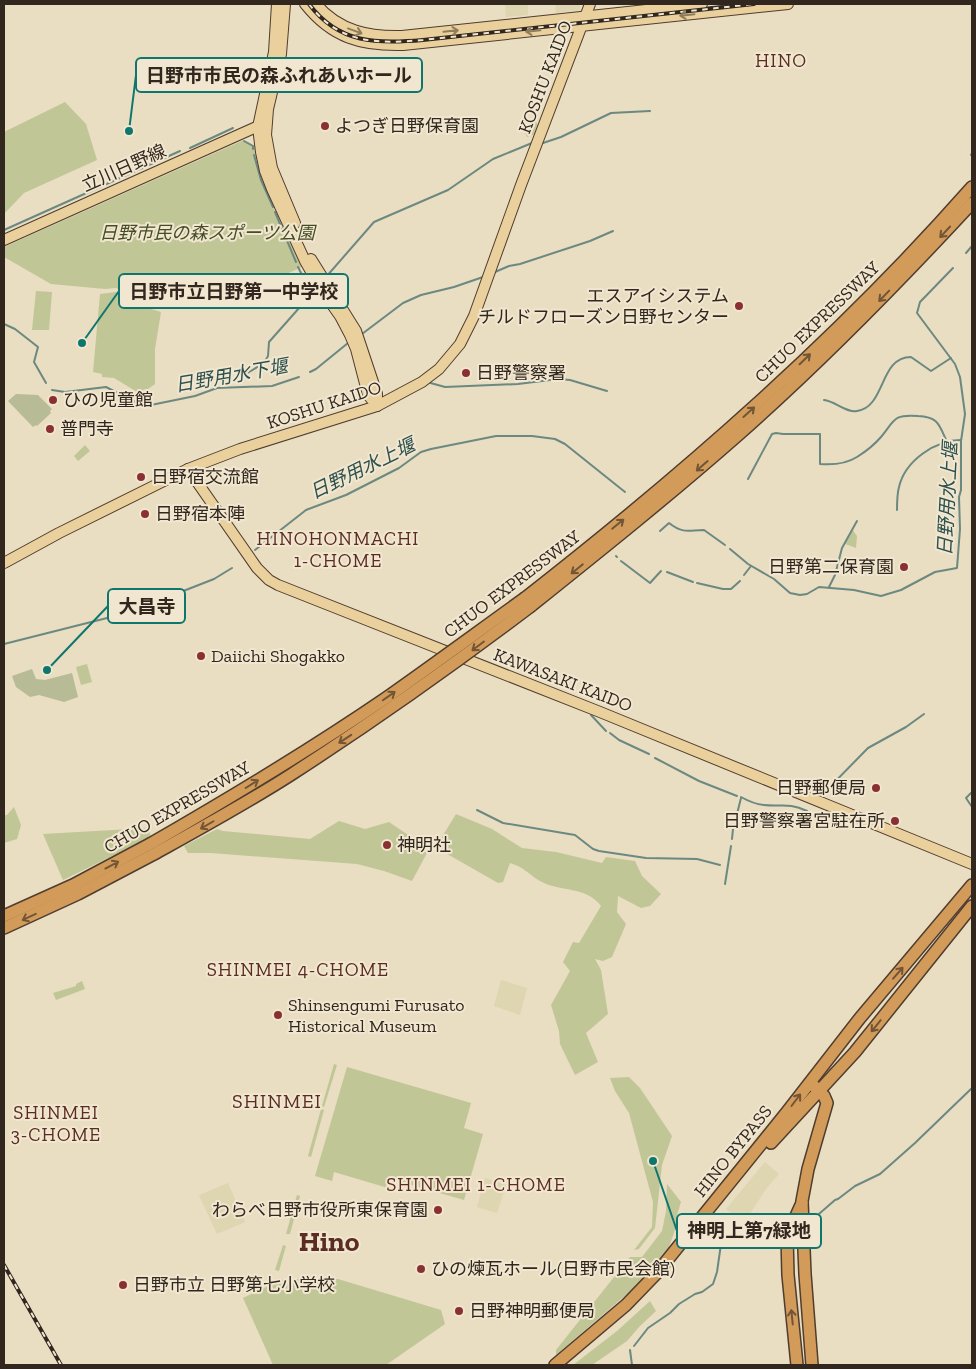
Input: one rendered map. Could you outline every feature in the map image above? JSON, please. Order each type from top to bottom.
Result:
[{"type":"highway","name":"CHUO EXPRESSWAY","points":[[4,928],[50,901],[236,808],[390,708],[664,499],[739,434],[869,311],[970,197]]},
{"type":"highway","name":"HINO BYPASS","points":[[566,1365],[663,1276],[868,1008],[972,885]]},
{"type":"highway","name":"CHUO EXPRESSWAY","points":[[4,916],[50,901]]},
{"type":"highway","name":"HINO BYPASS","points":[[703,1222],[772,1142],[860,1046],[972,906]]},
{"type":"highway","points":[[810,1082],[826,1098],[826,1105],[808,1169],[802,1202],[812,1365]]},
{"type":"highway","points":[[797,1365],[788,1275],[787,1236],[802,1202]]},
{"type":"highway","name":"HINO BYPASS","points":[[555,1365],[631,1305]]},
{"type":"main road","points":[[277,4],[274,52],[262,125],[260,152],[272,189],[310,271],[340,316],[356,349],[368,395],[377,406]]},
{"type":"main road","points":[[262,125],[281,54],[285,4]]},
{"type":"main road","points":[[306,4],[322,23],[333,30],[353,40],[382,46],[403,45],[702,4]]},
{"type":"main road","points":[[316,4],[328,16],[349,29],[365,34],[383,36],[788,4]]},
{"type":"main road","name":"KOSHU KAIDO","points":[[4,563],[63,531],[188,469],[240,449],[377,406],[404,393],[430,377],[451,356],[466,334],[590,4]]},
{"type":"main road","name":"立川日野線","points":[[4,240],[262,125]]},
{"type":"main road","name":"KAWASAKI KAIDO","points":[[188,469],[258,568],[269,580],[278,585],[600,712],[972,864]]},
{"type":"shaded area","points":[[505,4],[528,4],[528,15],[506,17]]},
{"type":"shaded area","points":[[555,4],[580,4],[580,10],[556,13]]},
{"type":"shaded area","points":[[501,980],[527,988],[520,1015],[494,1006]]},
{"type":"shaded area","points":[[765,1162],[779,1174],[766,1189],[744,1223],[726,1209]]},
{"type":"shaded area","points":[[485,1178],[506,1185],[497,1213],[477,1207]]},
{"type":"shaded area","points":[[228,1183],[245,1222],[217,1234],[199,1195]]},
{"type":"green space","points":[[65,102],[86,124],[97,160],[24,193],[4,214],[4,132]]},
{"type":"green space","points":[[536,122],[538,125],[535,134],[527,137],[523,128]]},
{"type":"green space","name":"日野市民の森スポーツ公園","points":[[244,140],[255,146],[258,171],[263,186],[302,267],[230,299],[200,308],[167,308],[146,302],[116,288],[105,289],[51,284],[4,257],[4,247]]},
{"type":"green space","points":[[36,291],[52,292],[49,330],[32,330]]},
{"type":"green space","points":[[116,292],[148,308],[161,312],[155,349],[155,384],[148,389],[142,390],[142,395],[114,378],[102,377],[102,374],[93,372],[100,294]]},
{"type":"green space","points":[[16,394],[38,395],[52,409],[51,413],[37,426],[33,427],[8,401]]},
{"type":"green space","points":[[85,445],[90,451],[78,461],[74,456]]},
{"type":"green space","points":[[852,529],[857,536],[856,548],[845,544]]},
{"type":"green space","points":[[87,664],[92,682],[81,685],[76,667]]},
{"type":"green space","points":[[32,669],[36,679],[45,680],[72,673],[78,697],[64,702],[39,695],[30,697],[16,687],[12,676]]},
{"type":"green space","points":[[14,807],[21,825],[17,839],[4,843],[4,815],[7,815]]},
{"type":"green space","points":[[456,814],[492,829],[522,848],[556,852],[602,863],[606,857],[635,861],[642,876],[661,894],[650,906],[641,908],[618,896],[617,912],[626,924],[612,957],[603,961],[595,959],[601,970],[608,1014],[586,1033],[598,1062],[575,1075],[560,1044],[559,1031],[551,1005],[570,971],[563,962],[573,942],[579,943],[601,906],[588,895],[540,881],[510,863],[503,882],[498,883],[442,851],[437,845]]},
{"type":"green space","points":[[339,821],[365,829],[389,822],[429,849],[412,881],[357,864],[188,853],[184,846],[217,829],[310,839]]},
{"type":"green space","points":[[148,828],[151,837],[63,880],[43,834]]},
{"type":"green space","points":[[82,981],[85,989],[56,1000],[53,993],[76,986],[76,984]]},
{"type":"green space","points":[[334,1064],[337,1065],[324,1107],[322,1106]]},
{"type":"green space","points":[[347,1067],[471,1103],[464,1128],[483,1134],[464,1200],[391,1179],[388,1188],[334,1172],[332,1181],[315,1176]]},
{"type":"green space","points":[[629,1077],[640,1088],[672,1136],[662,1165],[655,1228],[639,1249],[634,1250],[652,1227],[653,1202],[629,1113],[615,1091],[610,1078]]},
{"type":"green space","points":[[321,1109],[324,1110],[311,1157],[308,1156]]},
{"type":"green space","points":[[667,1184],[681,1202],[676,1227],[669,1247],[635,1287],[556,1355],[556,1350],[630,1257],[642,1257],[662,1231],[666,1211]]},
{"type":"green space","points":[[297,1195],[300,1196],[290,1234],[286,1234]]},
{"type":"green space","points":[[283,1245],[286,1246],[279,1271],[275,1270]]},
{"type":"green space","points":[[283,1279],[338,1279],[441,1310],[445,1324],[386,1365],[273,1365],[243,1298]]},
{"type":"green space","points":[[650,1301],[656,1311],[627,1341],[592,1365],[573,1365],[617,1331]]},
{"type":"waterway","name":"日野用水下堰","points":[[543,143],[561,137],[611,113],[650,111]]},
{"type":"waterway","points":[[190,148],[233,128]]},
{"type":"waterway","points":[[244,141],[253,146],[253,149]]},
{"type":"waterway","name":"日野用水下堰","points":[[326,277],[374,222],[448,190],[493,159],[532,143]]},
{"type":"waterway","points":[[4,230],[180,151]]},
{"type":"waterway","points":[[254,155],[261,180],[273,207]]},
{"type":"waterway","points":[[275,212],[296,262]]},
{"type":"waterway","name":"日野用水下堰","points":[[495,272],[590,241],[613,231]]},
{"type":"waterway","name":"日野用水上堰","points":[[966,253],[972,246]]},
{"type":"waterway","points":[[298,267],[307,285],[314,291]]},
{"type":"waterway","name":"日野用水上堰","points":[[730,549],[748,564],[774,579],[790,593],[800,595],[807,594],[819,587],[854,590],[881,596],[901,590],[935,572],[957,568],[960,529],[961,441],[965,414],[960,377],[955,364],[917,313],[920,302],[953,268]]},
{"type":"waterway","name":"日野用水下堰","points":[[362,334],[403,303],[421,295],[454,287],[483,277]]},
{"type":"waterway","name":"日野用水下堰","points":[[244,375],[264,363],[268,356],[269,342],[315,290]]},
{"type":"waterway","name":"日野用水下堰","points":[[4,324],[15,329],[38,347],[34,362],[46,383]]},
{"type":"waterway","name":"日野用水下堰","points":[[310,372],[348,343]]},
{"type":"waterway","points":[[824,400],[849,410],[857,411],[866,408],[873,401],[887,373],[901,359],[911,357],[931,371],[951,358]]},
{"type":"waterway","name":"日野用水下堰","points":[[52,390],[65,392],[106,387],[139,404],[151,405],[195,396],[217,388],[272,386],[299,377]]},
{"type":"waterway","points":[[427,382],[445,387],[518,384],[558,379],[570,380],[607,391]]},
{"type":"waterway","points":[[748,479],[772,434],[776,433],[820,434],[820,464],[844,463],[857,457],[876,442],[895,419],[904,416],[925,417],[934,420],[940,427],[947,442]]},
{"type":"waterway","name":"日野用水上堰","points":[[255,550],[306,510],[346,495],[399,468],[421,452],[496,436],[532,436],[555,439],[565,444],[625,492]]},
{"type":"waterway","points":[[897,510],[898,493],[902,478],[914,461],[932,448],[951,441],[961,440]]},
{"type":"waterway","points":[[829,587],[835,575],[842,548],[857,521]]},
{"type":"waterway","name":"日野用水上堰","points":[[660,531],[669,523],[682,530],[704,530],[725,545]]},
{"type":"waterway","points":[[621,561],[650,583],[661,571]]},
{"type":"waterway","points":[[744,575],[751,566]]},
{"type":"waterway","name":"日野用水上堰","points":[[127,613],[214,579],[232,568]]},
{"type":"waterway","points":[[667,572],[693,582]]},
{"type":"waterway","points":[[697,583],[731,589],[740,581]]},
{"type":"waterway","name":"日野用水上堰","points":[[4,644],[119,615]]},
{"type":"waterway","points":[[820,797],[868,748],[906,727],[924,714]]},
{"type":"waterway","points":[[591,715],[606,731]]},
{"type":"waterway","points":[[610,733],[619,740],[649,754]]},
{"type":"waterway","points":[[655,758],[699,781],[737,796]]},
{"type":"waterway","points":[[972,792],[966,798],[972,807]]},
{"type":"waterway","points":[[741,797],[758,804],[790,806],[807,811]]},
{"type":"waterway","points":[[735,822],[741,798]]},
{"type":"waterway","points":[[477,810],[503,823],[575,835],[593,849],[599,851],[646,858],[697,859],[720,865]]},
{"type":"waterway","points":[[732,839],[733,829]]},
{"type":"waterway","points":[[725,884],[731,846]]},
{"type":"waterway","points":[[812,1220],[855,1186],[880,1174],[972,1088]]},
{"type":"waterway","points":[[634,1346],[648,1328],[670,1313],[679,1304],[713,1284],[717,1272],[722,1237],[737,1232],[783,1239]]},
{"type":"waterway","points":[[630,1350],[632,1365]]},
{"type":"railway","points":[[309,4],[333,27],[346,34],[360,39],[390,42],[754,4]]},
{"type":"railway","points":[[4,1265],[61,1365]]},
{"type":"place","name":"よつぎ日野保育園","points":[[325,126]]},
{"type":"place","name":"日野市市民の森ふれあいホール","points":[[129,131]]},
{"type":"place","name":"エスアイシステム チルドフローズン日野センター","points":[[739,306]]},
{"type":"place","name":"日野市立日野第一中学校","points":[[82,343]]},
{"type":"place","name":"日野警察署","points":[[466,373]]},
{"type":"place","name":"ひの児童館","points":[[53,400]]},
{"type":"place","name":"普門寺","points":[[50,429]]},
{"type":"place","name":"日野宿交流館","points":[[141,477]]},
{"type":"place","name":"日野宿本陣","points":[[145,514]]},
{"type":"place","name":"日野第二保育園","points":[[904,567]]},
{"type":"place","name":"Daiichi Shogakko","points":[[201,656]]},
{"type":"place","name":"大昌寺","points":[[47,670]]},
{"type":"place","name":"日野郵便局","points":[[876,788]]},
{"type":"place","name":"日野警察署宮駐在所","points":[[895,821]]},
{"type":"place","name":"神明社","points":[[387,845]]},
{"type":"place","name":"Shinsengumi Furusato Historical Museum","points":[[278,1015]]},
{"type":"place","name":"神明上第7緑地","points":[[653,1161]]},
{"type":"place","name":"わらべ日野市役所東保育園","points":[[438,1210]]},
{"type":"place","name":"ひの煉瓦ホール(日野市民会館)","points":[[421,1269]]},
{"type":"place","name":"日野市立 日野第七小学校","points":[[123,1285]]},
{"type":"place","name":"日野神明郵便局","points":[[459,1311]]},
{"type":"district","name":"HINO","points":[[781,60]]},
{"type":"district","name":"HINOHONMACHI 1-CHOME","points":[[338,549]]},
{"type":"district","name":"SHINMEI 4-CHOME","points":[[298,969]]},
{"type":"district","name":"SHINMEI","points":[[277,1101]]},
{"type":"district","name":"SHINMEI 3-CHOME","points":[[56,1123]]},
{"type":"district","name":"SHINMEI 1-CHOME","points":[[476,1184]]},
{"type":"district","name":"Hino","points":[[329,1241]]}]
